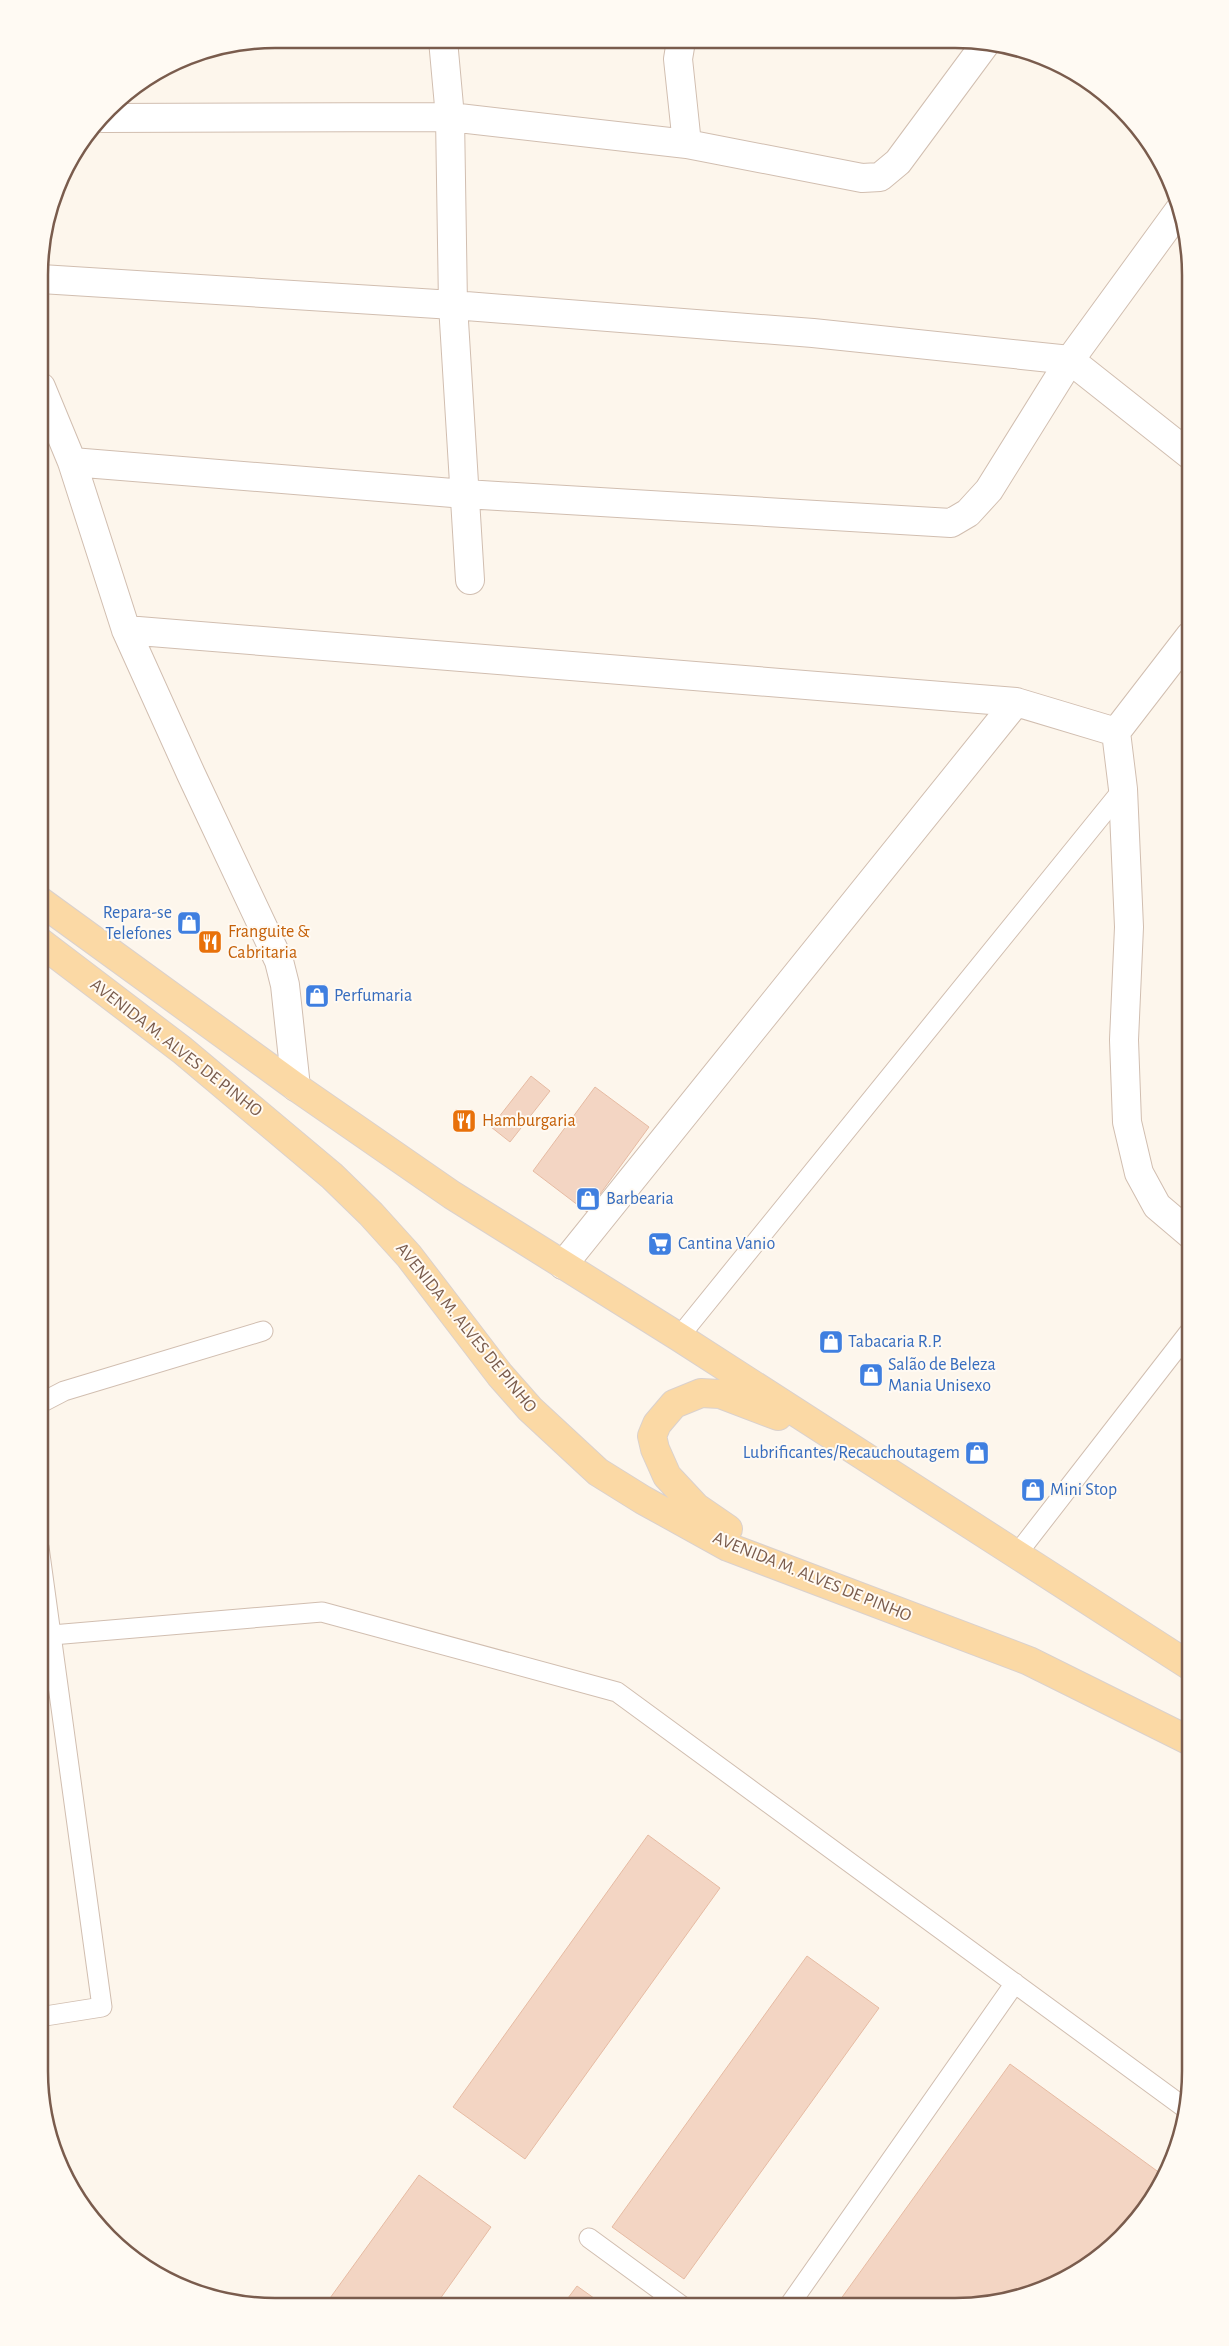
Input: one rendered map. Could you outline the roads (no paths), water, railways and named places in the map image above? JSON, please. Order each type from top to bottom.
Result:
[{"type":"main road","name":"AVENIDA M. ALVES DE PINHO","points":[[48,907],[296,1087],[452,1194],[679,1337],[1182,1661]]},
{"type":"main road","name":"AVENIDA M. ALVES DE PINHO","points":[[48,948],[182,1050],[332,1176],[371,1214],[408,1256],[500,1376],[530,1410],[598,1472],[643,1500],[728,1547],[1029,1661],[1182,1737]]},
{"type":"main road","points":[[812,1579],[717,1522],[696,1507],[678,1489],[663,1469],[655,1449],[652,1436],[657,1424],[674,1404],[686,1397],[701,1393],[720,1394],[759,1407],[876,1465]]},
{"type":"street","points":[[444,48],[450,117],[453,305],[470,580]]},
{"type":"street","points":[[680,48],[678,59],[687,144]]},
{"type":"street","points":[[110,118],[450,117],[687,144],[862,178],[880,178],[898,162],[982,49]]},
{"type":"street","points":[[72,462],[464,494],[951,523],[968,513],[989,490],[1070,360],[1174,217]]},
{"type":"street","points":[[48,279],[453,305],[813,334],[1070,360],[1182,449]]},
{"type":"street","points":[[48,404],[72,462],[126,630],[191,774],[279,960],[285,985],[296,1087]]},
{"type":"street","points":[[126,630],[1016,702],[1116,732]]},
{"type":"street","points":[[1182,646],[1116,732],[1123,789],[1129,927],[1124,1040],[1127,1122],[1139,1173],[1157,1206],[1182,1227]]},
{"type":"street","points":[[563,1265],[1016,702]]},
{"type":"lane","points":[[679,1337],[1123,789]]},
{"type":"lane","points":[[48,1400],[64,1391],[263,1331]]},
{"type":"lane","points":[[1017,1554],[1182,1340]]},
{"type":"lane","points":[[48,1608],[102,2007],[48,2015]]},
{"type":"lane","points":[[52,1635],[322,1612],[618,1692],[1179,2104]]},
{"type":"lane","points":[[794,2298],[1015,1983]]},
{"type":"lane","points":[[589,2238],[671,2298]]},
{"type":"place","name":"Repara-se Telefones","points":[[189,923]]},
{"type":"place","name":"Franguite & Cabritaria","points":[[210,942]]},
{"type":"place","name":"Perfumaria","points":[[317,996]]},
{"type":"place","name":"Hamburgaria","points":[[464,1121]]},
{"type":"place","name":"Barbearia","points":[[588,1199]]},
{"type":"place","name":"Cantina Vanio","points":[[660,1244]]},
{"type":"place","name":"Tabacaria R.P.","points":[[831,1342]]},
{"type":"place","name":"Salão de Beleza Mania Unisexo","points":[[871,1375]]},
{"type":"place","name":"Lubrificantes/Recauchoutagem","points":[[977,1453]]},
{"type":"place","name":"Mini Stop","points":[[1033,1490]]}]
